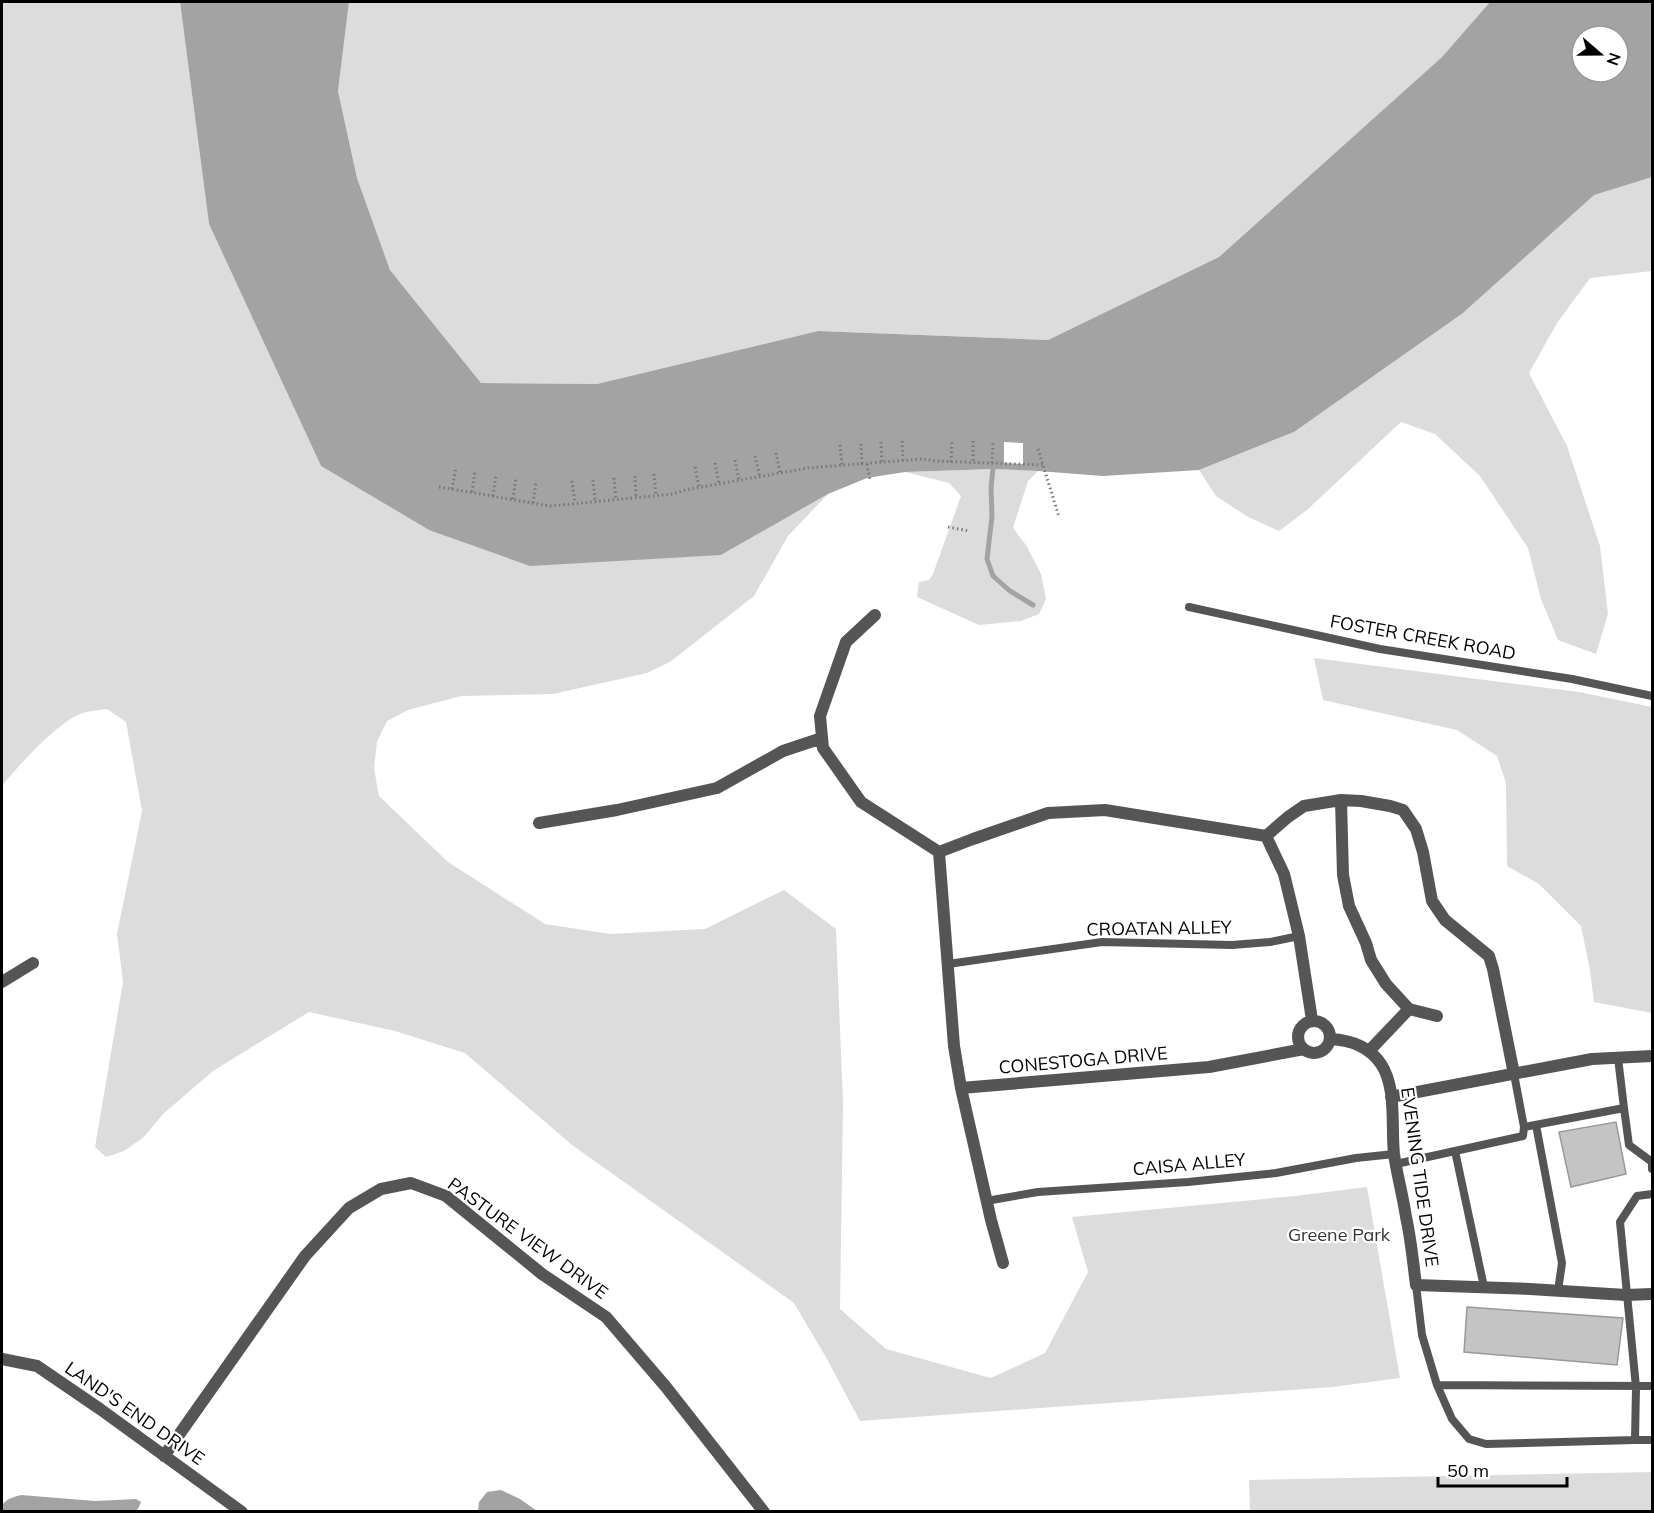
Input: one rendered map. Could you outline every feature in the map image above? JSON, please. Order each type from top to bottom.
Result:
[{"type":"street","points":[[875,615],[846,642],[820,716],[823,748],[861,802],[939,852]]},
{"type":"street","points":[[539,823],[617,810],[717,788],[783,751],[822,738]]},
{"type":"street","points":[[939,852],[1048,813],[1105,810],[1266,836],[1304,806],[1341,800],[1361,801],[1403,810],[1416,828],[1432,901],[1445,920],[1488,956],[1493,969],[1514,1074]]},
{"type":"street","points":[[1341,800],[1343,875],[1350,906],[1371,960],[1386,984],[1409,1009],[1437,1016]]},
{"type":"street","points":[[1266,836],[1284,874],[1299,936],[1312,1020]]},
{"type":"street","points":[[939,852],[954,1046],[961,1089],[986,1201],[1003,1263]]},
{"type":"street","points":[[2,982],[33,963]]},
{"type":"street","points":[[1330,1039],[1357,1043],[1369,1051],[1409,1009]]},
{"type":"street","points":[[1312,1020],[1322,1022],[1327,1026],[1330,1039],[1327,1046],[1318,1053],[1313,1053],[1304,1049],[1300,1044],[1298,1034],[1303,1025],[1312,1020]]},
{"type":"street","name":"CONESTOGA DRIVE","points":[[961,1089],[1209,1067],[1304,1049]]},
{"type":"street","name":"EVENING TIDE DRIVE","points":[[1369,1051],[1382,1066],[1390,1087],[1395,1159],[1407,1219],[1416,1285]]},
{"type":"street","points":[[1391,1098],[1592,1059],[1653,1056]]},
{"type":"street","name":"PASTURE VIEW DRIVE","points":[[164,1456],[305,1256],[349,1208],[381,1189],[411,1183],[446,1196],[542,1274],[606,1317],[666,1387],[764,1512]]},
{"type":"street","points":[[1416,1285],[1626,1296],[1653,1294]]},
{"type":"street","name":"LAND'S END DRIVE","points":[[2,1359],[36,1366],[242,1512]]},
{"type":"lane","name":"FOSTER CREEK ROAD","points":[[1189,606],[1380,649],[1572,679],[1653,696]]},
{"type":"lane","name":"CROATAN ALLEY","points":[[948,963],[1102,942],[1232,945],[1270,942],[1299,936]]},
{"type":"lane","points":[[1618,1058],[1629,1145],[1652,1162],[1653,1169]]},
{"type":"lane","points":[[1514,1074],[1524,1127],[1624,1108]]},
{"type":"lane","points":[[1536,1125],[1562,1263],[1558,1291]]},
{"type":"lane","name":"CAISA ALLEY","points":[[986,1201],[1038,1192],[1188,1182],[1276,1173],[1356,1158],[1395,1159],[1455,1151],[1523,1136],[1524,1127]]},
{"type":"lane","points":[[1455,1151],[1484,1287]]},
{"type":"lane","points":[[1635,1440],[1636,1387],[1620,1222],[1637,1196],[1653,1194]]},
{"type":"lane","points":[[1416,1285],[1422,1335],[1437,1384],[1452,1419],[1469,1439],[1486,1444],[1653,1440]]},
{"type":"lane","points":[[1437,1384],[1653,1386]]},
{"type":"path","points":[[951,462],[952,440]]},
{"type":"path","points":[[902,441],[903,460]]},
{"type":"path","points":[[973,441],[973,462]]},
{"type":"path","points":[[881,442],[882,462]]},
{"type":"path","points":[[992,463],[993,442]]},
{"type":"path","points":[[861,444],[870,480]]},
{"type":"path","points":[[840,445],[842,465]]},
{"type":"path","points":[[1038,449],[1059,517]]},
{"type":"path","points":[[776,453],[780,473]]},
{"type":"path","points":[[755,456],[760,477]]},
{"type":"path","points":[[439,487],[550,506],[673,494],[739,480],[842,465],[921,459],[1043,465]]},
{"type":"path","points":[[735,460],[739,480]]},
{"type":"path","points":[[715,463],[719,484]]},
{"type":"path","points":[[695,467],[699,488]]},
{"type":"path","points":[[452,489],[456,468]]},
{"type":"path","points":[[472,492],[476,472]]},
{"type":"path","points":[[654,474],[656,495]]},
{"type":"path","points":[[493,496],[496,475]]},
{"type":"path","points":[[634,476],[636,497]]},
{"type":"path","points":[[513,499],[516,477]]},
{"type":"path","points":[[614,478],[616,499]]},
{"type":"path","points":[[593,480],[595,501]]},
{"type":"path","points":[[572,481],[575,503]]},
{"type":"path","points":[[533,503],[536,482]]},
{"type":"path","points":[[948,527],[969,531]]},
{"type":"green space","name":"Greene Park","points":[[2,2],[180,2],[209,224],[321,466],[429,530],[721,555],[828,494],[788,536],[754,596],[670,662],[647,673],[553,694],[461,696],[408,710],[387,721],[377,742],[374,768],[379,796],[448,862],[545,924],[610,934],[705,929],[784,890],[836,929],[843,1103],[840,1309],[886,1349],[991,1378],[1045,1353],[1088,1272],[1072,1217],[1367,1187],[1400,1378],[1332,1387],[860,1421],[794,1303],[572,1145],[465,1053],[395,1031],[309,1012],[213,1071],[163,1114],[144,1137],[124,1151],[106,1157],[95,1147],[123,982],[117,934],[142,811],[126,722],[107,709],[90,711],[70,719],[27,757],[2,786]]},
{"type":"green space","points":[[349,2],[1490,2],[1442,57],[1219,257],[1048,340],[818,331],[597,384],[481,383],[390,270],[357,178],[338,91]]},
{"type":"green space","points":[[1652,177],[1652,271],[1590,278],[1557,323],[1529,373],[1567,446],[1600,546],[1608,614],[1596,654],[1558,640],[1541,599],[1528,548],[1480,476],[1435,434],[1401,422],[1307,510],[1279,531],[1248,517],[1216,496],[1199,470],[1294,432],[1463,313],[1594,194]]},
{"type":"green space","points":[[993,469],[1038,471],[1028,481],[1013,528],[1026,545],[1041,574],[1046,599],[1039,614],[1021,621],[979,625],[917,597],[919,582],[929,580],[933,574],[961,496],[949,483],[905,472]]},
{"type":"green space","points":[[1314,658],[1579,692],[1652,707],[1652,1013],[1594,1002],[1581,926],[1539,884],[1507,866],[1506,783],[1497,756],[1457,730],[1323,700]]},
{"type":"green space","points":[[1652,1472],[1652,1511],[1250,1511],[1249,1480]]},
{"type":"shaded area","points":[[180,2],[349,2],[338,91],[357,178],[390,270],[481,383],[597,384],[818,331],[1048,340],[1219,257],[1442,57],[1490,2],[1652,2],[1652,177],[1594,195],[1463,313],[1294,432],[1199,470],[1103,476],[993,469],[905,472],[867,478],[828,494],[721,555],[530,566],[429,530],[321,466],[209,224]]},
{"type":"shaded area","points":[[501,1490],[537,1511],[478,1511],[479,1502],[487,1492]]},
{"type":"shaded area","points":[[21,1495],[95,1501],[136,1499],[141,1502],[137,1511],[2,1511],[5,1502]]},
{"type":"pier","points":[[1004,442],[1023,443],[1023,464],[1004,463]]},
{"type":"building","points":[[1616,1122],[1626,1174],[1571,1187],[1559,1132]]},
{"type":"building","points":[[1467,1307],[1623,1318],[1617,1365],[1464,1352]]},
{"type":"waterway","points":[[993,469],[992,516],[987,559],[993,576],[1010,591],[1033,605]]}]
